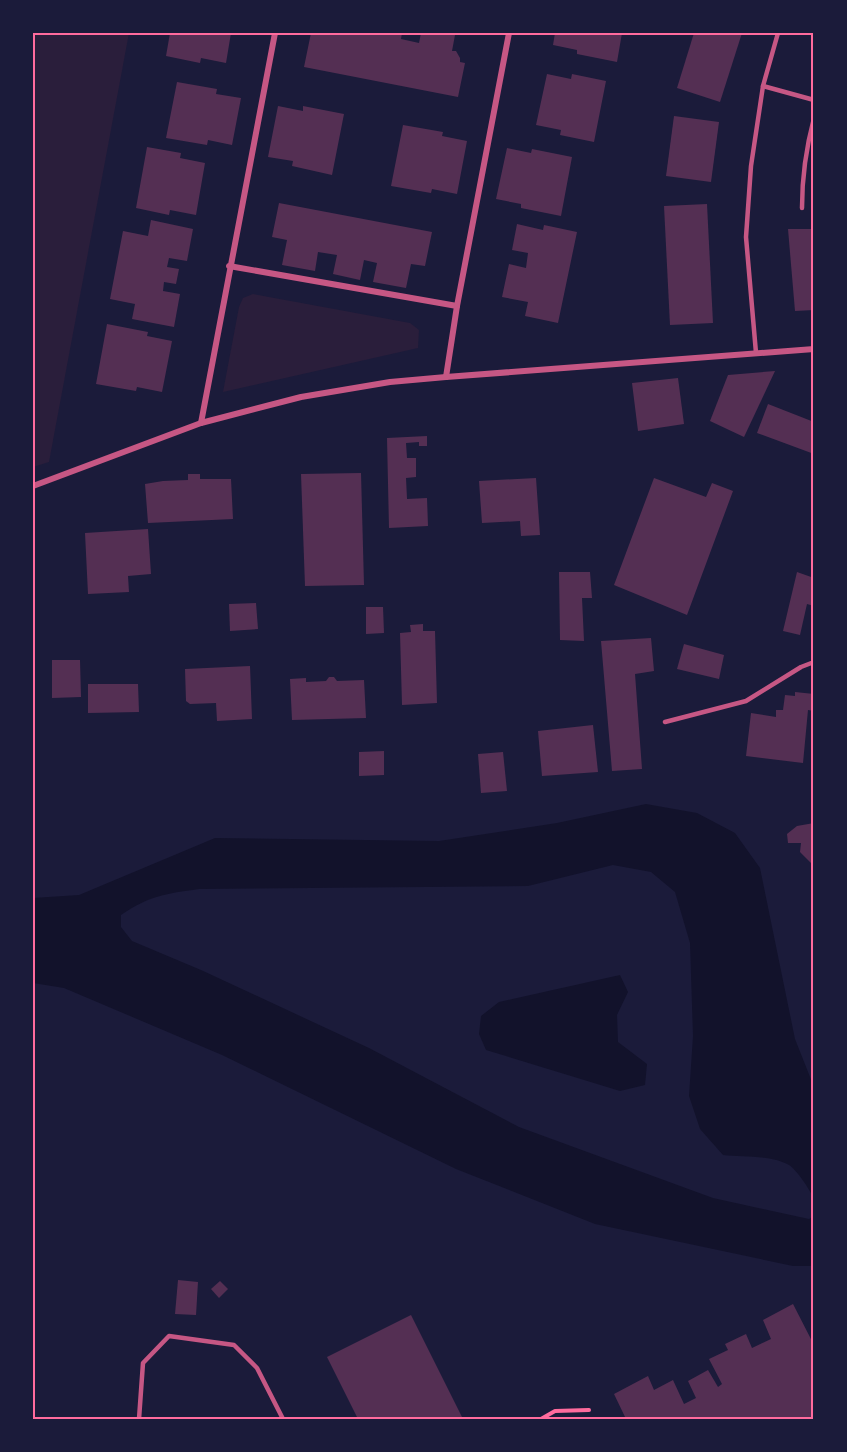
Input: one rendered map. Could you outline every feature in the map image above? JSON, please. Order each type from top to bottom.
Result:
[{"type":"street","points":[[201,423],[275,33]]},
{"type":"street","points":[[446,377],[457,306],[509,33]]},
{"type":"street","points":[[229,266],[457,306]]},
{"type":"street","points":[[33,486],[201,423],[301,397],[390,382],[814,349]]},
{"type":"lane","points":[[756,353],[746,237],[751,166],[763,86],[778,33]]},
{"type":"lane","points":[[763,86],[814,99]]},
{"type":"lane","points":[[802,208],[802,177],[814,118]]},
{"type":"lane","points":[[665,722],[746,701],[801,667],[814,662]]},
{"type":"lane","points":[[139,1419],[143,1362],[169,1336],[234,1345],[257,1368],[283,1419]]},
{"type":"path","points":[[541,1419],[555,1411],[589,1410]]},
{"type":"shaded area","points":[[33,33],[129,33],[49,462],[33,467]]},
{"type":"shaded area","points":[[253,294],[410,323],[419,330],[418,348],[223,392],[239,307],[243,298]]},
{"type":"shaded area","points":[[646,804],[697,813],[735,833],[760,868],[795,1039],[814,1087],[814,1199],[796,1171],[789,1165],[765,1158],[723,1155],[700,1129],[689,1096],[693,1036],[690,943],[675,892],[651,872],[613,865],[528,886],[199,889],[167,894],[141,903],[121,915],[121,927],[132,941],[201,970],[369,1048],[519,1127],[713,1198],[809,1219],[814,1216],[814,1266],[793,1266],[595,1224],[456,1169],[222,1055],[64,988],[33,983],[33,898],[79,895],[215,838],[439,841],[557,823]]},
{"type":"shaded area","points":[[620,975],[628,992],[617,1015],[618,1042],[647,1064],[645,1085],[620,1091],[486,1050],[479,1034],[481,1016],[499,1002]]},
{"type":"building","points":[[170,33],[231,33],[226,63],[201,58],[200,63],[166,56]]},
{"type":"building","points":[[311,33],[402,33],[401,39],[419,43],[421,33],[455,35],[452,51],[456,51],[460,62],[465,63],[458,97],[304,67]]},
{"type":"building","points":[[555,33],[622,33],[617,62],[577,54],[577,50],[553,45]]},
{"type":"building","points":[[694,33],[742,33],[720,102],[677,88]]},
{"type":"building","points":[[547,74],[571,79],[572,74],[606,81],[594,142],[560,135],[561,130],[536,125]]},
{"type":"building","points":[[177,82],[217,89],[216,94],[241,98],[232,145],[208,140],[207,145],[166,138]]},
{"type":"building","points":[[278,106],[303,111],[303,106],[344,114],[332,175],[292,166],[293,161],[268,157]]},
{"type":"building","points":[[674,116],[719,122],[711,182],[666,176]]},
{"type":"building","points":[[403,125],[443,132],[442,136],[467,141],[457,194],[432,189],[431,193],[391,186]]},
{"type":"building","points":[[147,147],[181,153],[180,158],[205,163],[196,215],[170,210],[169,215],[136,208]]},
{"type":"building","points":[[507,148],[531,153],[532,149],[572,157],[561,216],[521,208],[521,204],[496,199]]},
{"type":"building","points":[[279,203],[432,232],[425,266],[411,264],[406,288],[373,282],[377,263],[364,260],[360,280],[333,274],[337,255],[318,252],[315,271],[282,265],[287,240],[272,237]]},
{"type":"building","points":[[707,204],[713,323],[670,325],[664,206]]},
{"type":"building","points":[[151,220],[193,229],[187,261],[169,258],[167,267],[179,269],[176,284],[164,282],[163,291],[180,294],[174,327],[132,319],[135,304],[110,299],[123,231],[148,236]]},
{"type":"building","points":[[517,224],[543,230],[544,225],[577,232],[558,323],[525,316],[528,302],[502,297],[509,264],[526,268],[528,253],[512,250]]},
{"type":"building","points":[[788,229],[814,229],[814,310],[795,311]]},
{"type":"building","points":[[107,324],[148,332],[147,336],[172,341],[162,392],[137,387],[136,391],[96,384]]},
{"type":"building","points":[[775,371],[744,437],[710,421],[728,375]]},
{"type":"building","points":[[678,378],[684,424],[638,431],[632,383]]},
{"type":"building","points":[[768,404],[814,422],[814,454],[757,433]]},
{"type":"building","points":[[427,436],[427,446],[419,446],[419,442],[406,443],[407,458],[416,458],[416,477],[406,478],[407,499],[427,498],[428,526],[389,528],[387,438]]},
{"type":"building","points":[[361,473],[364,585],[305,586],[301,474]]},
{"type":"building","points":[[188,474],[200,474],[200,479],[231,479],[233,519],[148,523],[145,484],[188,480]]},
{"type":"building","points":[[536,478],[540,535],[521,536],[520,521],[482,523],[479,481]]},
{"type":"building","points":[[654,478],[706,497],[712,483],[733,491],[687,615],[614,585]]},
{"type":"building","points":[[148,529],[151,574],[128,576],[129,592],[88,594],[85,533]]},
{"type":"building","points":[[559,572],[590,572],[592,598],[582,598],[584,641],[560,640]]},
{"type":"building","points":[[797,572],[814,578],[814,606],[807,604],[800,635],[783,631]]},
{"type":"building","points":[[256,603],[258,629],[230,631],[229,604]]},
{"type":"building","points":[[366,607],[383,607],[384,633],[366,634]]},
{"type":"building","points":[[423,624],[423,631],[435,631],[437,703],[402,705],[400,633],[411,632],[410,625]]},
{"type":"building","points":[[651,638],[654,671],[635,674],[642,769],[612,771],[601,641]]},
{"type":"building","points":[[684,644],[724,655],[719,679],[677,669]]},
{"type":"building","points":[[52,660],[80,660],[81,697],[52,698]]},
{"type":"building","points":[[250,666],[252,719],[217,721],[216,703],[190,704],[186,701],[185,669]]},
{"type":"building","points":[[329,677],[334,677],[337,681],[364,680],[366,718],[292,720],[290,679],[306,678],[306,682],[326,681]]},
{"type":"building","points":[[88,684],[138,684],[139,712],[88,713]]},
{"type":"building","points":[[795,692],[814,694],[814,711],[808,710],[803,763],[746,756],[751,713],[776,717],[776,710],[783,710],[785,695],[795,696]]},
{"type":"building","points":[[593,725],[598,772],[542,776],[538,731]]},
{"type":"building","points":[[384,751],[384,775],[359,776],[359,752]]},
{"type":"building","points":[[503,752],[507,791],[481,793],[478,754]]},
{"type":"building","points":[[814,823],[814,866],[800,852],[801,843],[788,843],[787,834],[797,826]]},
{"type":"building","points":[[178,1280],[198,1282],[196,1315],[175,1314]]},
{"type":"building","points":[[220,1281],[228,1289],[219,1298],[211,1289]]},
{"type":"building","points":[[793,1304],[814,1345],[814,1419],[626,1419],[614,1394],[648,1376],[654,1390],[673,1380],[684,1404],[696,1398],[688,1381],[708,1370],[718,1387],[722,1384],[709,1359],[728,1350],[725,1344],[746,1334],[752,1348],[771,1339],[763,1320]]},
{"type":"building","points":[[411,1315],[463,1419],[358,1419],[327,1357]]}]
